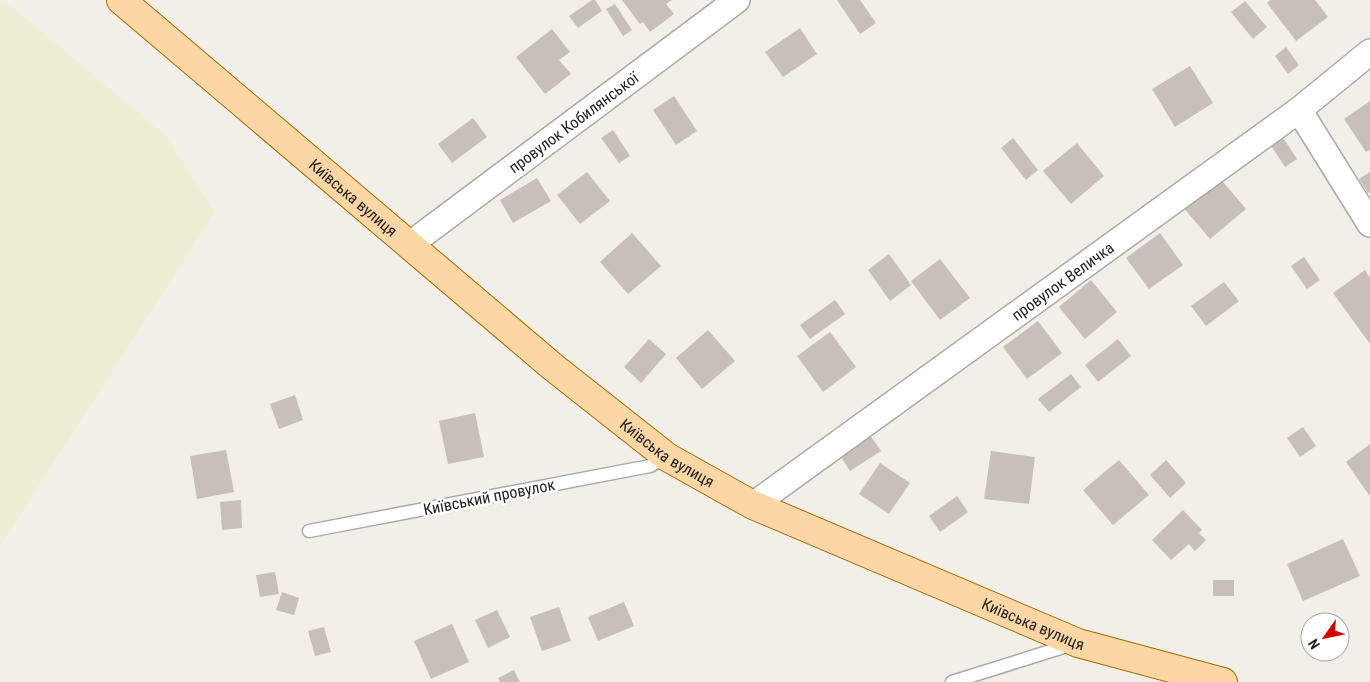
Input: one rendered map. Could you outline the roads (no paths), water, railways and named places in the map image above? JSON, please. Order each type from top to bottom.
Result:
[{"type":"main road","name":"Київська вулиця","points":[[121,0],[553,367],[667,457],[753,505],[1078,643],[1223,682]]},
{"type":"street","name":"провулок Кобилянської","points":[[409,245],[737,0]]},
{"type":"street","name":"провулок Величка","points":[[753,505],[1299,110],[1370,52]]},
{"type":"street","points":[[1299,110],[1370,224]]},
{"type":"lane","name":"Київський провулок","points":[[309,531],[650,466],[667,457]]},
{"type":"lane","points":[[952,682],[1078,643]]}]
